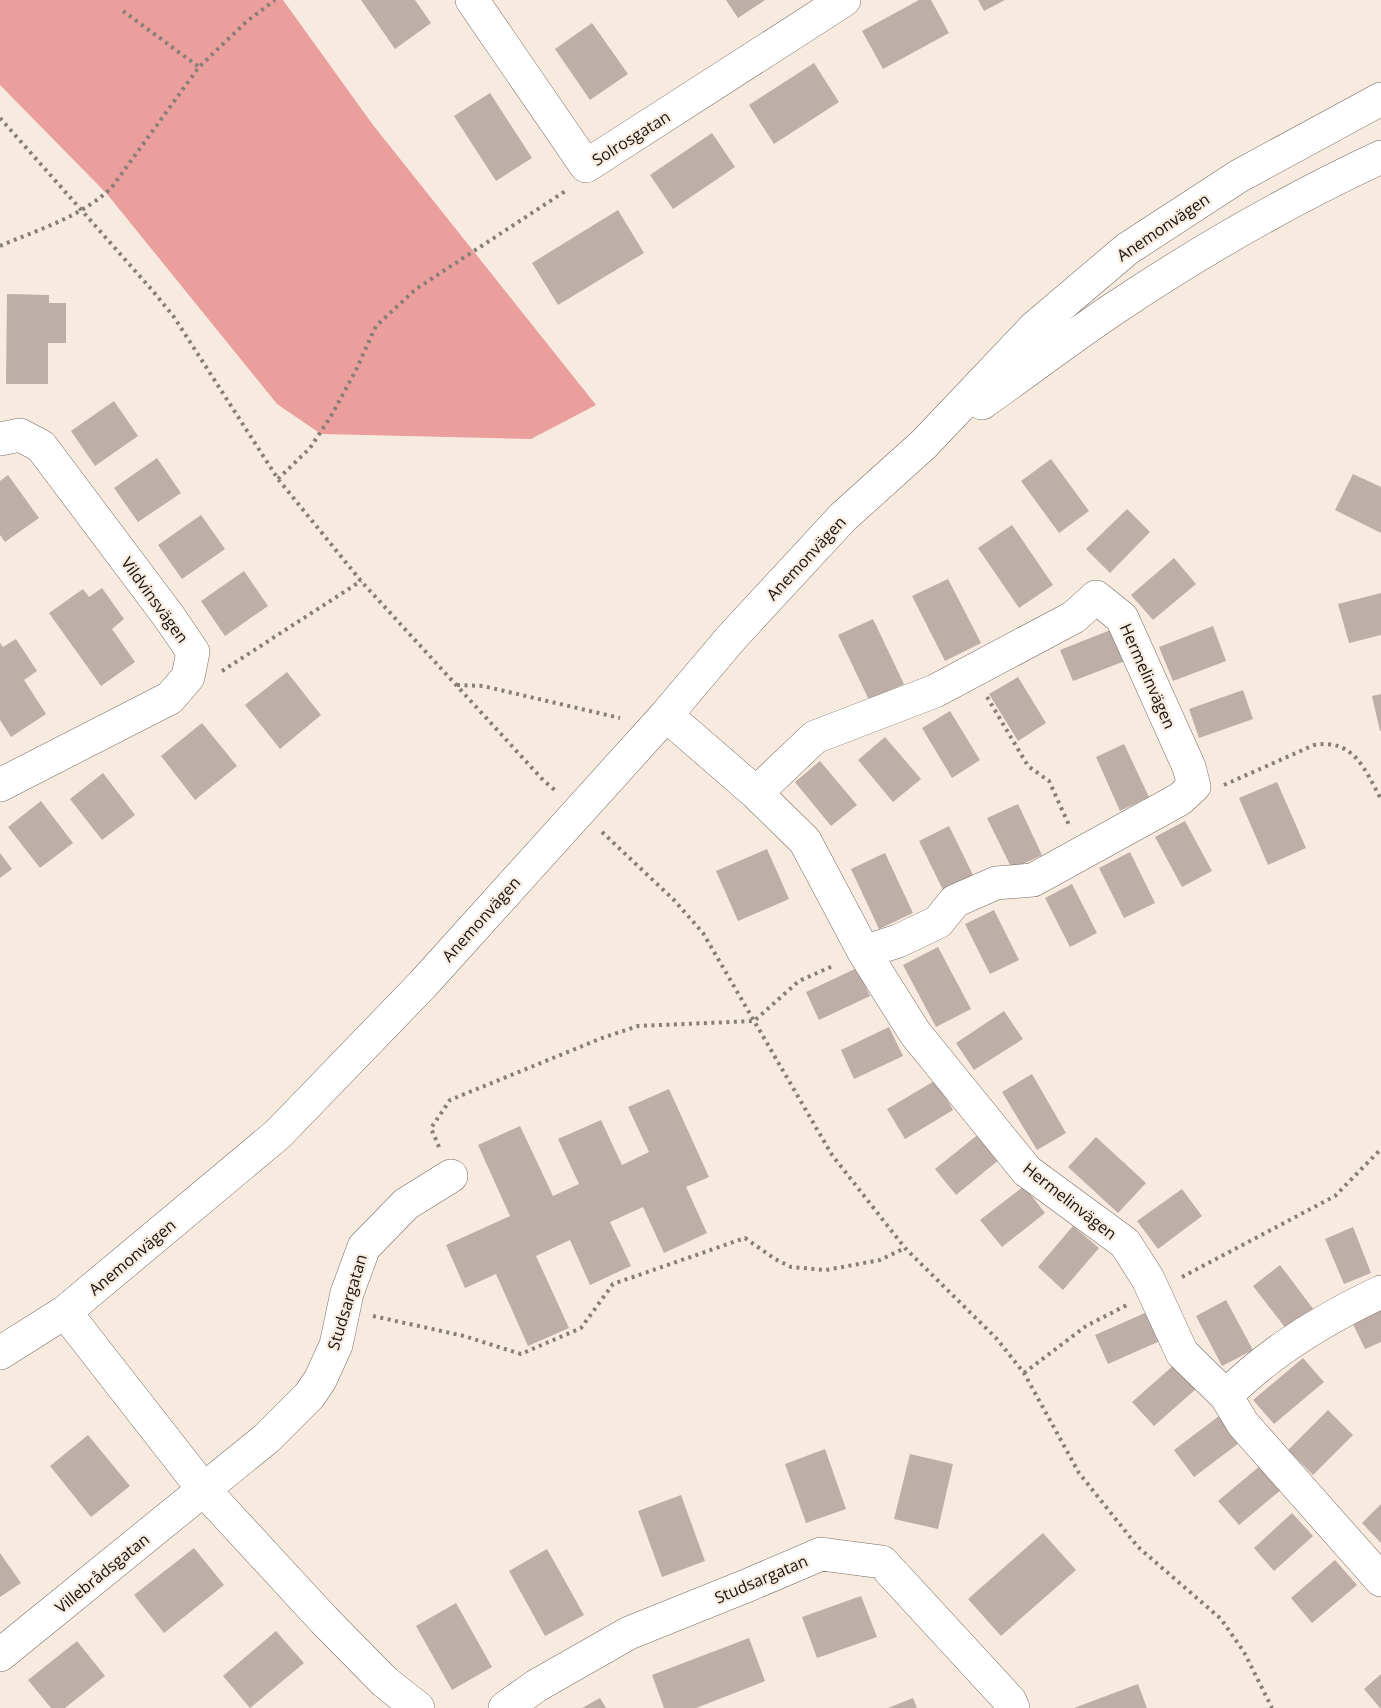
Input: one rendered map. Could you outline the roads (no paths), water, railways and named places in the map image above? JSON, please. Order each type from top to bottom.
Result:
[{"type":"street","name":"Solrosgatan","points":[[472,0],[586,166],[844,0]]},
{"type":"street","name":"Anemonvägen","points":[[0,1353],[65,1312],[278,1134],[423,984],[666,715],[732,637],[843,517],[924,444],[1034,328],[1126,249],[1239,176],[1381,99]]},
{"type":"street","name":"Anemonvägen","points":[[924,444],[1114,309],[1178,267],[1308,192],[1381,157]]},
{"type":"street","name":"Vildvinsvägen","points":[[0,439],[20,435],[41,446],[171,618],[193,652],[188,677],[170,698],[0,785]]},
{"type":"street","name":"Hermelinvägen","points":[[756,793],[815,737],[934,691],[1074,617],[1096,597],[1122,618],[1189,767],[1194,786],[1180,799],[1033,879],[996,883],[955,901],[938,922],[898,941],[864,952]]},
{"type":"street","name":"Hermelinvägen","points":[[666,715],[756,793],[805,841],[864,952],[915,1033],[1027,1171],[1125,1243],[1154,1292],[1182,1353],[1226,1396],[1243,1424],[1381,1580]]},
{"type":"street","name":"Studsargatan","points":[[204,1490],[267,1438],[309,1396],[320,1380],[336,1345],[347,1293],[364,1247],[406,1204],[451,1176]]},
{"type":"street","points":[[1226,1396],[1247,1374],[1269,1358],[1347,1308],[1381,1292]]},
{"type":"street","points":[[65,1312],[204,1490],[324,1620],[385,1682],[418,1708]]},
{"type":"street","name":"Villebrådsgatan","points":[[0,1655],[204,1490]]},
{"type":"street","name":"Studsargatan","points":[[505,1708],[536,1686],[629,1632],[820,1554],[882,1562],[1010,1701],[1012,1708]]}]
